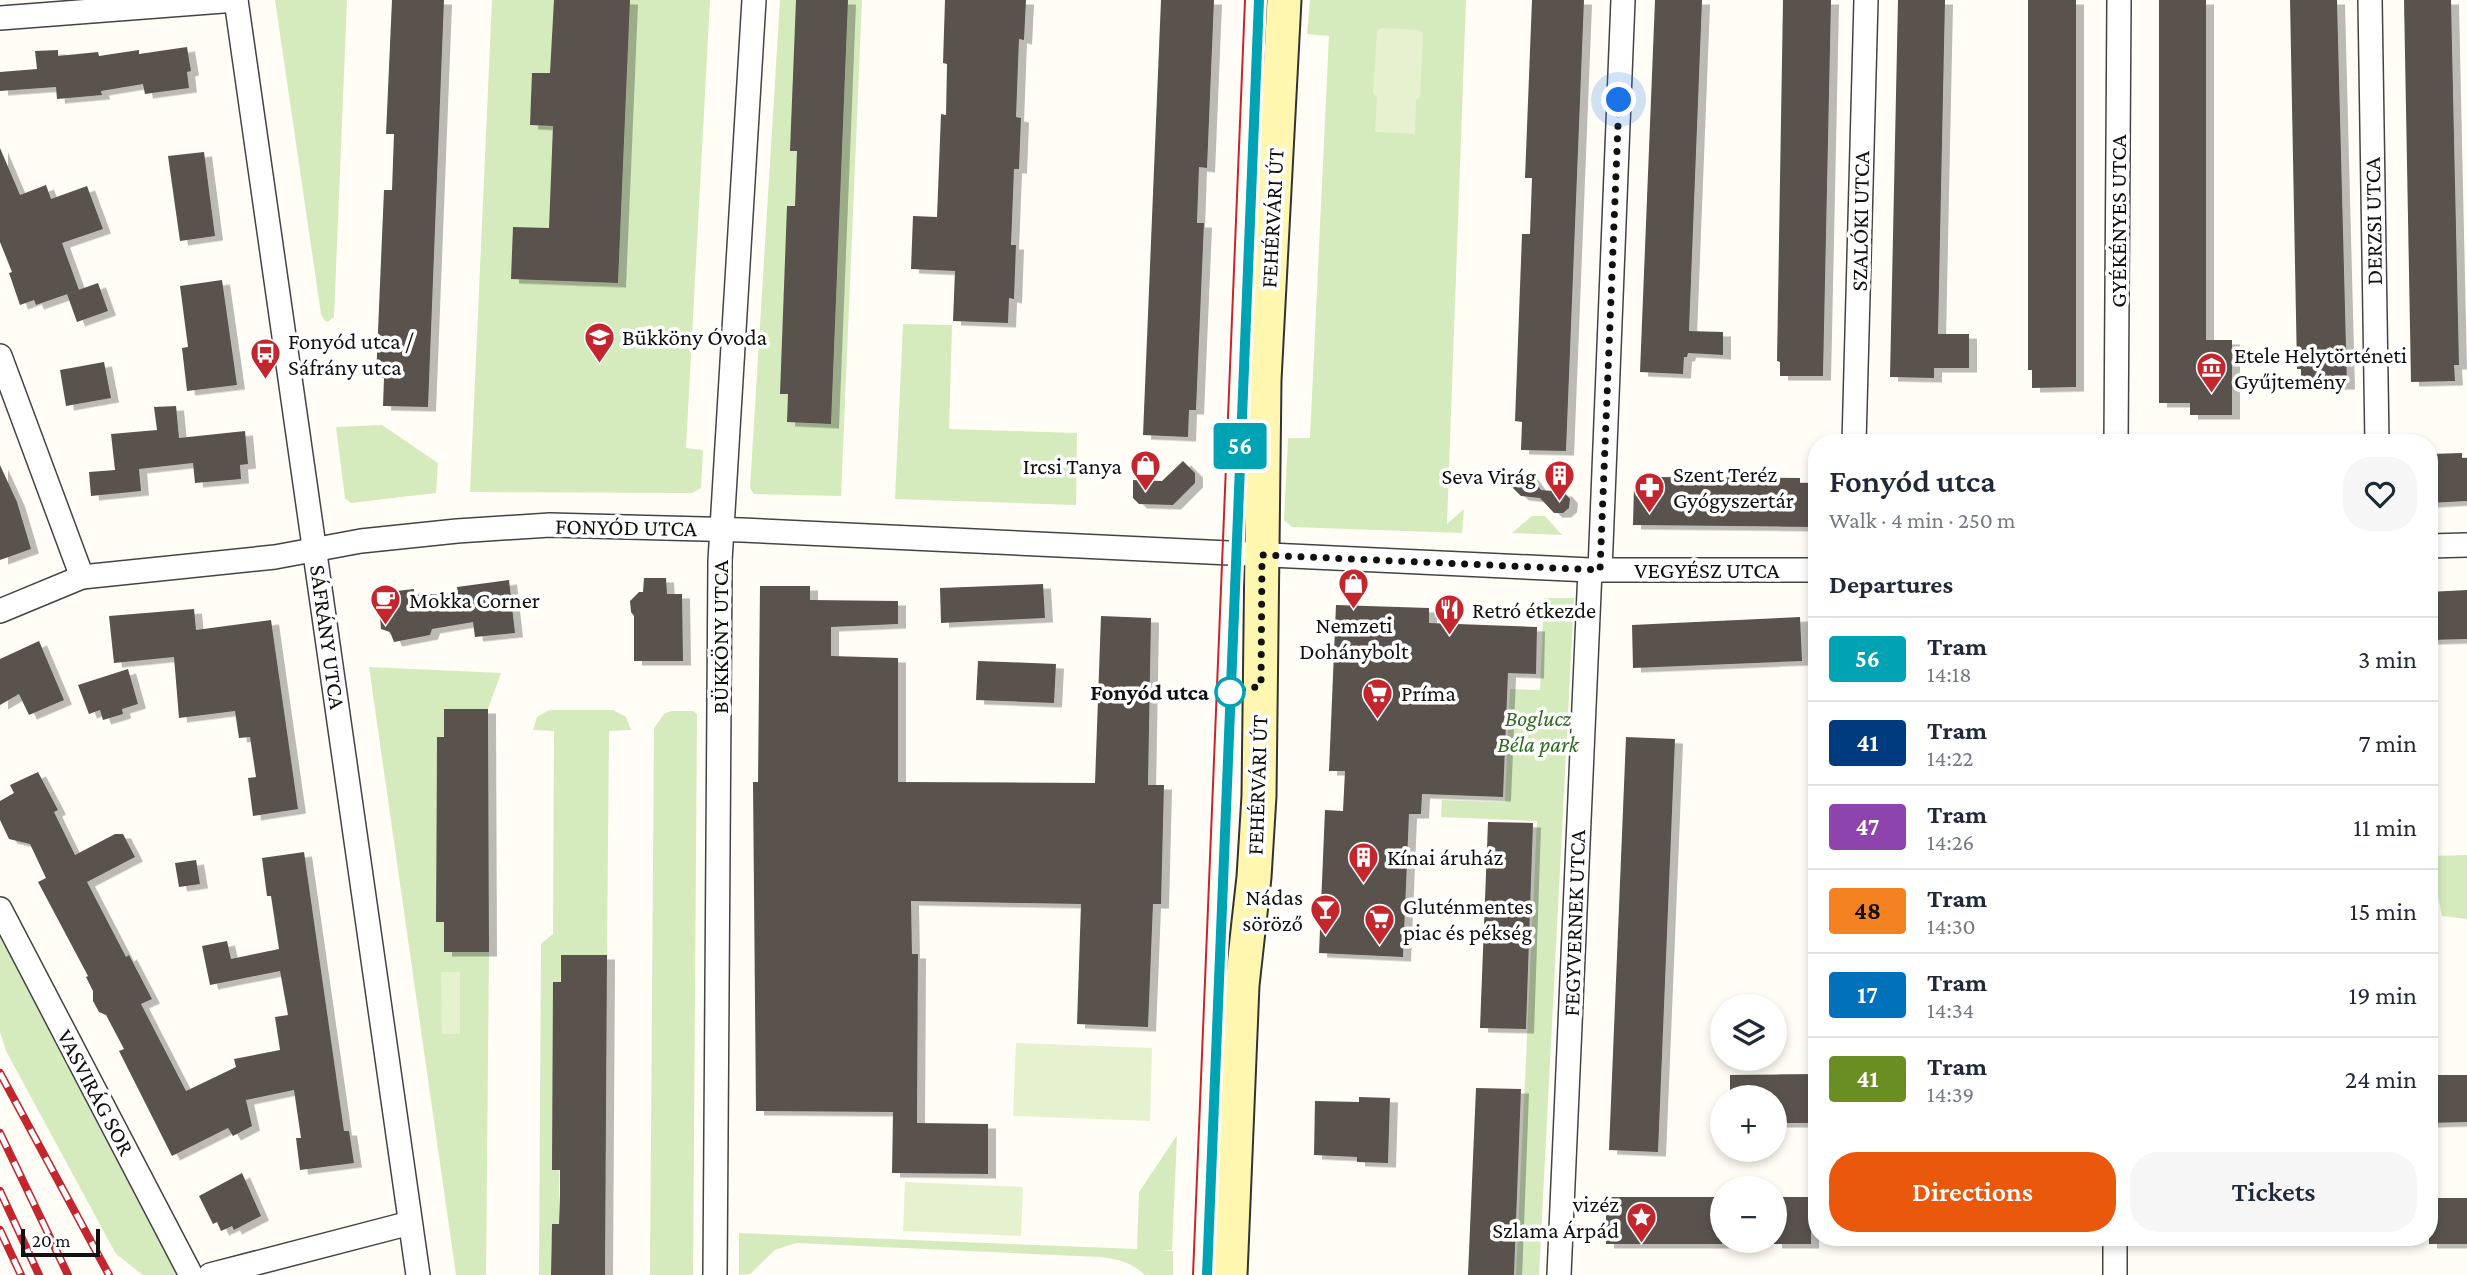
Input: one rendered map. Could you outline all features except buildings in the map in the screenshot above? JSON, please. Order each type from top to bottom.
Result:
[{"type":"street","points":[[0,18],[236,0]]},
{"type":"street","name":"SÁFRÁNY UTCA","points":[[236,0],[418,1275]]},
{"type":"street","name":"BÜKKÖNY UTCA","points":[[715,1275],[722,529],[754,0]]},
{"type":"street","name":"FEHÉRVÁRI ÚT","points":[[1230,1275],[1242,985],[1254,877],[1259,796],[1264,380],[1284,0]]},
{"type":"street","name":"FEGYVERNEK UTCA","points":[[1559,1275],[1623,0]]},
{"type":"street","name":"SZALÓKI UTCA","points":[[1854,434],[1866,0]]},
{"type":"street","name":"GYÉKÉNYES UTCA","points":[[2116,434],[2119,0]]},
{"type":"street","name":"DERZSI UTCA","points":[[2370,0],[2377,434]]},
{"type":"street","points":[[0,356],[82,577]]},
{"type":"street","name":"FONYÓD UTCA","points":[[0,611],[82,577],[275,557],[361,541],[497,527],[550,525],[722,529],[1262,555]]},
{"type":"street","points":[[2438,546],[2467,545]]},
{"type":"street","name":"VEGYÉSZ UTCA","points":[[1262,555],[1595,570],[1808,570]]},
{"type":"street","name":"VASVIRÁG SOR","points":[[0,909],[191,1275]]},
{"type":"street","points":[[210,1275],[410,1223]]},
{"type":"street","points":[[2115,1275],[2116,1246]]},
{"type":"green space","points":[[275,0],[347,0],[334,317],[328,322],[321,314]]},
{"type":"green space","name":"Bükköny Óvoda","points":[[492,0],[710,0],[686,448],[703,450],[701,488],[692,493],[470,492]]},
{"type":"green space","points":[[780,0],[862,0],[841,496],[754,494],[750,488]]},
{"type":"green space","points":[[1310,0],[1466,0],[1447,524],[1464,509],[1462,533],[1292,527],[1284,520],[1288,438],[1310,438],[1329,36],[1307,34]]},
{"type":"green space","points":[[1381,28],[1420,30],[1423,34],[1415,134],[1375,132],[1377,98],[1373,93],[1377,32]]},
{"type":"green space","points":[[903,324],[952,325],[949,429],[1077,433],[1076,505],[895,499]]},
{"type":"green space","points":[[382,425],[438,463],[436,493],[351,503],[345,498],[336,427]]},
{"type":"green space","points":[[1532,516],[1545,516],[1562,535],[1512,533]]},
{"type":"green space","name":"Boglucz Béla park","points":[[1544,598],[1574,598],[1539,1275],[1516,1275],[1537,821],[1441,817],[1442,800],[1505,802],[1510,689],[1540,690]]},
{"type":"green space","points":[[369,667],[501,673],[488,709],[444,709],[444,737],[437,737],[436,921],[444,922],[444,952],[489,952],[486,1275],[456,1275]]},
{"type":"green space","points":[[549,710],[613,710],[626,717],[631,730],[609,731],[607,955],[561,955],[559,1224],[552,1224],[551,1275],[539,1275],[541,944],[553,934],[554,731],[533,730],[537,717]]},
{"type":"green space","points":[[671,711],[693,711],[697,714],[693,1275],[650,1275],[654,728],[664,714]]},
{"type":"green space","points":[[2467,855],[2467,919],[2442,916],[2438,896],[2438,856]]},
{"type":"green space","points":[[0,909],[191,1275],[143,1275],[116,1254],[6,1051],[0,1032]]},
{"type":"green space","points":[[441,972],[460,972],[460,1034],[442,1034]]},
{"type":"green space","points":[[1016,1043],[1152,1048],[1150,1121],[1013,1116]]},
{"type":"green space","points":[[1177,1135],[1172,1250],[1159,1250],[1173,1251],[1173,1275],[1145,1275],[1124,1262],[1100,1257],[796,1243],[775,1250],[750,1274],[739,1275],[739,1233],[1137,1249],[1139,1192]]},
{"type":"green space","points":[[905,1182],[1023,1187],[1021,1236],[903,1231]]},
{"type":"tram line","points":[[1193,1275],[1245,0]]},
{"type":"tram line","points":[[1207,1275],[1259,0]]},
{"type":"tram line","name":"56","points":[[1207,1275],[1259,0]]},
{"type":"railway","points":[[0,1073],[109,1275]]},
{"type":"railway","points":[[0,1133],[68,1275]]},
{"type":"railway","points":[[0,1191],[39,1275]]},
{"type":"railway","points":[[0,1230],[21,1275]]},
{"type":"place","name":"Bükköny Óvoda","points":[[599,364]]},
{"type":"place","name":"Fonyód utca / Sáfrány utca","points":[[265,381]]},
{"type":"place","name":"Etele Helytörténeti Gyűjtemény","points":[[2211,395]]},
{"type":"place","name":"Ircsi Tanya","points":[[1145,493]]},
{"type":"place","name":"Seva Virág","points":[[1559,503]]},
{"type":"place","name":"Szent Teréz Gyógyszertár","points":[[1650,514]]},
{"type":"place","name":"Nemzeti Dohánybolt","points":[[1354,611]]},
{"type":"place","name":"Mokka Corner","points":[[386,627]]},
{"type":"place","name":"Retró étkezde","points":[[1449,637]]},
{"type":"place","name":"Fonyód utca","points":[[1230,692]]},
{"type":"place","name":"Príma","points":[[1378,720]]},
{"type":"place","name":"Kínai áruház","points":[[1364,884]]},
{"type":"place","name":"Nádas söröző","points":[[1326,937]]},
{"type":"place","name":"Gluténmentes piac és pékség","points":[[1380,946]]},
{"type":"place","name":"vizéz Szlama Árpád","points":[[1642,1244]]},
{"type":"route","points":[[1230,692],[1261,686],[1262,555],[1600,570],[1619,100]]}]
